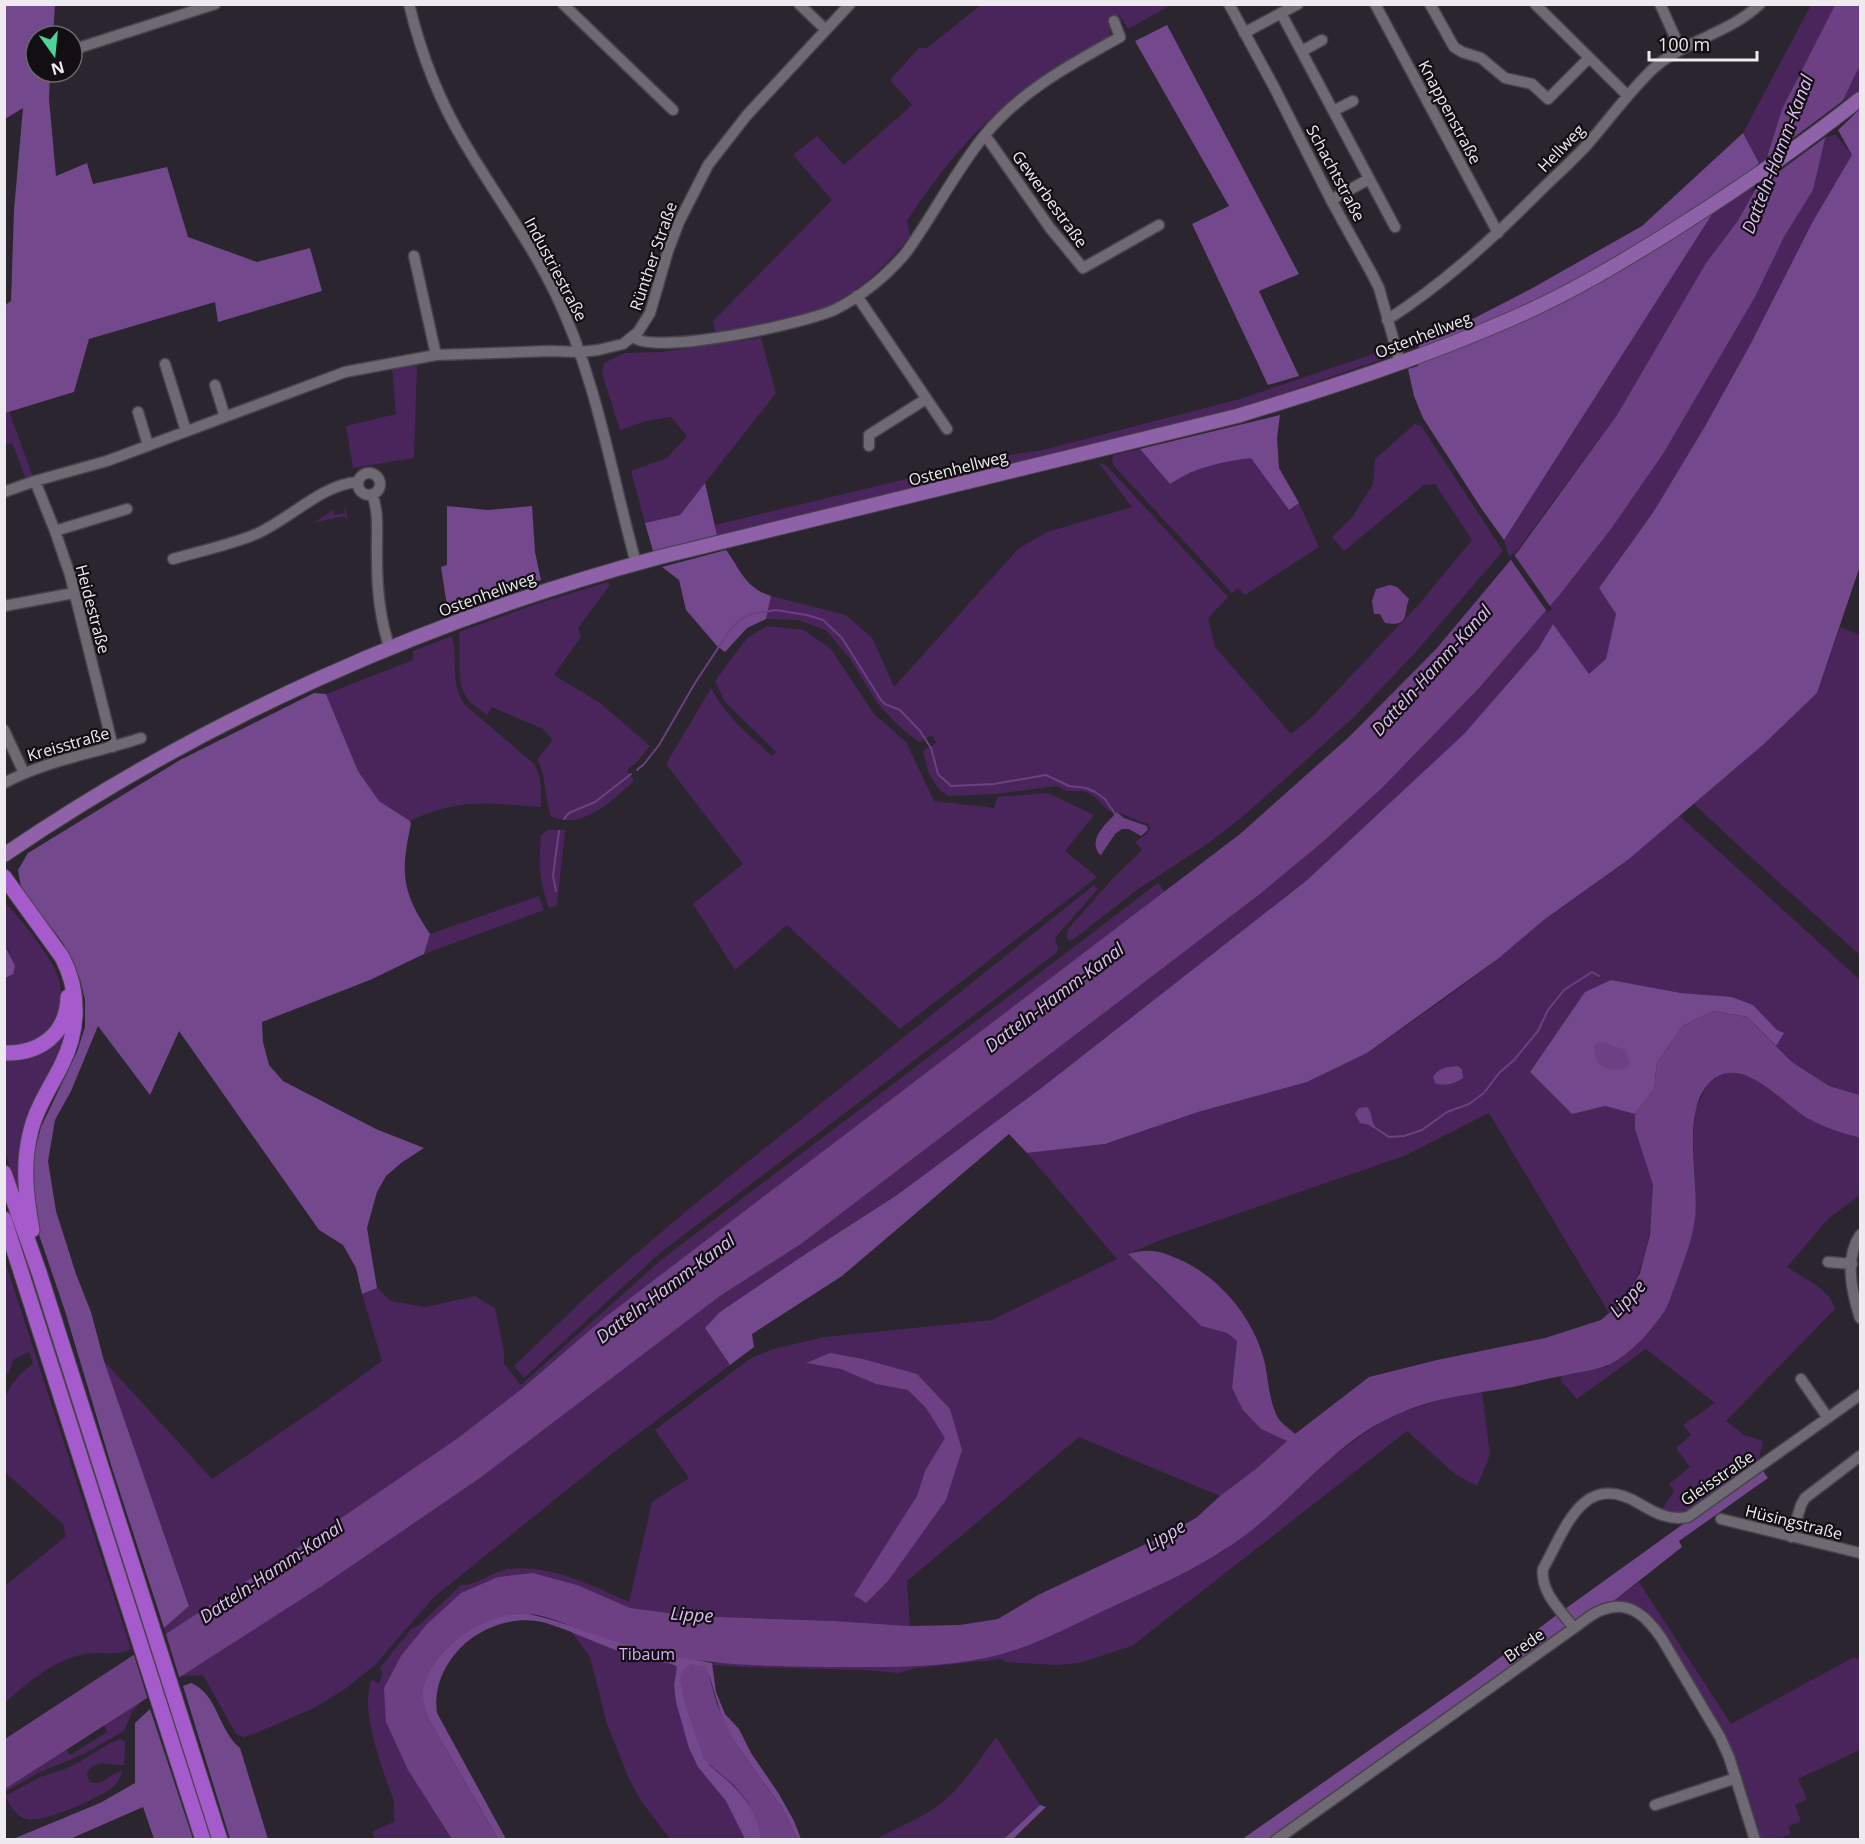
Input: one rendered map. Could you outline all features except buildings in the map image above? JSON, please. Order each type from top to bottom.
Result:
[{"type":"highway","points":[[4,877],[62,957],[68,970],[74,995],[75,1016],[68,1051],[34,1118],[28,1144],[25,1177],[39,1272]]},
{"type":"highway","points":[[4,895],[23,915],[58,963],[68,1000],[61,1025],[47,1041],[27,1052],[4,1053]]},
{"type":"highway","points":[[4,1173],[39,1272],[220,1839]]},
{"type":"highway","points":[[4,1219],[203,1839]]},
{"type":"main road","name":"Ostenhellweg","points":[[4,855],[118,782],[317,680],[504,605],[636,564],[1237,416],[1320,391],[1400,363],[1512,319],[1614,267],[1754,177],[1860,99]]},
{"type":"street","points":[[84,47],[215,4]]},
{"type":"street","name":"Industriestraße","points":[[409,4],[423,52],[442,99],[465,145],[533,251],[556,295],[580,351],[605,437],[636,564]]},
{"type":"street","points":[[563,4],[673,110]]},
{"type":"street","points":[[799,4],[826,30]]},
{"type":"street","name":"Rünther Straße","points":[[633,337],[650,313],[676,229],[708,165],[730,134],[850,4]]},
{"type":"street","name":"Schachtstraße","points":[[1228,4],[1379,288],[1400,363]]},
{"type":"street","points":[[1244,33],[1298,4]]},
{"type":"street","name":"Knappenstraße","points":[[1375,4],[1498,233]]},
{"type":"street","points":[[1430,4],[1454,47],[1482,58],[1505,78],[1532,84],[1548,99],[1589,58]]},
{"type":"street","points":[[1535,4],[1628,96]]},
{"type":"street","points":[[1660,4],[1680,48]]},
{"type":"street","name":"Hellweg","points":[[1387,320],[1464,264],[1498,233],[1584,148],[1652,70],[1680,48],[1740,19],[1760,4]]},
{"type":"street","points":[[1281,13],[1395,227]]},
{"type":"street","points":[[4,492],[107,461],[345,372],[436,355],[580,351],[623,344],[633,337],[643,342],[668,343],[779,327],[836,309],[857,296],[889,270],[904,254],[984,136],[1014,104],[1053,76],[1119,37],[1114,21]]},
{"type":"street","points":[[1302,51],[1322,40]]},
{"type":"street","points":[[1333,111],[1353,101]]},
{"type":"street","name":"Gewerbestraße","points":[[984,136],[1050,228],[1083,268],[1159,225]]},
{"type":"street","points":[[1331,200],[1369,179]]},
{"type":"street","points":[[414,256],[436,355]]},
{"type":"street","points":[[857,296],[947,429]]},
{"type":"street","points":[[165,364],[186,431]]},
{"type":"street","points":[[215,385],[225,417]]},
{"type":"street","points":[[869,446],[869,435],[926,399]]},
{"type":"street","points":[[138,412],[148,445]]},
{"type":"street","points":[[371,473],[378,478],[380,485],[372,494],[363,493],[360,490],[358,482],[363,474],[371,473]]},
{"type":"street","name":"Heidestraße","points":[[35,481],[55,531],[74,593],[113,747]]},
{"type":"street","points":[[173,559],[257,533],[340,485],[358,482]]},
{"type":"street","points":[[372,494],[376,509],[380,604],[390,649]]},
{"type":"street","points":[[55,531],[127,509]]},
{"type":"street","points":[[4,606],[74,593]]},
{"type":"street","points":[[4,730],[24,773]]},
{"type":"street","name":"Kreisstraße","points":[[4,783],[61,759],[141,738]]},
{"type":"street","points":[[1860,1235],[1854,1246],[1852,1264],[1854,1296],[1860,1318]]},
{"type":"street","points":[[1828,1262],[1852,1264]]},
{"type":"street","points":[[1801,1379],[1828,1418]]},
{"type":"street","name":"Gleisstraße","points":[[1574,1628],[1549,1595],[1542,1578],[1544,1569],[1573,1514],[1587,1500],[1603,1492],[1614,1493],[1632,1499],[1665,1516],[1688,1517],[1860,1395]]},
{"type":"street","points":[[1791,1537],[1805,1498],[1860,1456]]},
{"type":"street","name":"Hüsingstraße","points":[[1721,1519],[1860,1553]]},
{"type":"street","name":"Brede","points":[[1276,1839],[1574,1628],[1601,1610],[1615,1607],[1625,1607],[1643,1614],[1662,1639],[1730,1757],[1755,1839]]},
{"type":"street","points":[[1655,1804],[1736,1778]]},
{"type":"green space","points":[[5,4],[55,5],[54,24],[24,24],[24,84],[50,84],[56,176],[87,163],[93,184],[167,167],[188,237],[257,262],[310,248],[322,291],[218,322],[215,302],[89,339],[74,392],[5,413],[5,305],[11,301],[14,210],[23,108],[5,119]]},
{"type":"green space","points":[[981,5],[1171,5],[1128,29],[1119,15],[1108,20],[1111,26],[1109,38],[1053,69],[1010,100],[990,118],[937,178],[907,221],[910,236],[885,264],[858,288],[827,307],[792,320],[715,332],[713,321],[832,200],[793,155],[817,136],[844,165],[912,105],[890,80],[919,48],[927,48]]},
{"type":"green space","points":[[1811,5],[1835,5],[1782,109],[1759,183],[1737,222],[1706,263],[1617,415],[1510,560],[1504,540],[1716,208],[1759,163],[1743,133]]},
{"type":"green space","points":[[1167,25],[1299,274],[1259,291],[1299,376],[1268,385],[1192,224],[1229,206],[1135,41]]},
{"type":"green space","points":[[1860,67],[1860,92],[1852,97],[1826,138],[1835,134],[1852,155],[1813,221],[1750,345],[1704,428],[1654,511],[1599,588],[1616,614],[1606,659],[1589,675],[1553,624],[1538,649],[1464,734],[1306,881],[1040,1089],[897,1195],[807,1253],[705,1328],[730,1365],[614,1452],[434,1597],[375,1665],[345,1689],[314,1708],[254,1734],[243,1737],[236,1734],[203,1675],[180,1676],[322,1586],[480,1478],[720,1296],[801,1244],[1260,894],[1325,840],[1382,788],[1480,687],[1562,592],[1611,529],[1663,454],[1755,297],[1784,237],[1812,190],[1825,139]]},
{"type":"green space","points":[[1860,109],[1860,566],[1817,693],[1764,744],[1629,859],[1545,919],[1499,958],[1367,1053],[1307,1082],[1198,1112],[1105,1144],[1027,1153],[1009,1134],[842,1276],[752,1334],[754,1347],[730,1365],[705,1328],[720,1312],[897,1195],[1040,1089],[1306,881],[1464,734],[1538,649],[1553,624],[1589,674],[1606,659],[1616,614],[1599,588],[1654,511],[1750,345],[1813,221],[1852,155],[1838,130]]},
{"type":"green space","points":[[1743,133],[1759,163],[1716,208],[1504,540],[1423,418],[1414,396],[1408,369],[1418,366],[1419,340],[1457,327],[1529,290],[1642,226]]},
{"type":"green space","points":[[761,338],[776,393],[680,515],[645,523],[631,471],[667,458],[687,436],[671,417],[646,421],[620,430],[602,373],[604,363],[625,353],[660,352]]},
{"type":"green space","points":[[1388,349],[1383,359],[1219,413],[717,535],[715,525],[997,457],[1043,450],[1240,399]]},
{"type":"green space","points":[[417,364],[414,458],[353,468],[346,426],[396,414],[392,368]]},
{"type":"green space","points":[[9,411],[33,477],[26,479],[12,443],[5,445],[5,413]]},
{"type":"green space","points":[[1280,415],[1277,438],[1279,468],[1299,503],[1289,510],[1251,458],[1209,466],[1189,473],[1170,484],[1140,449]]},
{"type":"green space","points":[[1415,424],[1422,427],[1503,551],[1414,654],[1356,715],[1284,780],[1210,842],[1137,890],[1069,941],[1066,936],[1069,928],[1112,879],[1142,850],[1135,842],[1147,834],[1150,829],[1148,824],[1109,811],[1094,796],[1083,791],[1066,791],[1057,786],[996,794],[948,796],[938,788],[929,774],[923,751],[936,743],[932,735],[919,742],[899,726],[878,704],[850,659],[826,630],[798,620],[766,619],[771,596],[846,615],[873,639],[894,687],[1018,549],[1047,532],[1132,507],[1099,463],[1106,465],[1228,597],[1208,618],[1215,647],[1291,734],[1312,717],[1420,603],[1472,540],[1435,484],[1424,485],[1344,551],[1332,537],[1353,516],[1373,484],[1375,459]]},
{"type":"green space","points":[[1140,449],[1170,484],[1199,470],[1251,457],[1289,510],[1299,503],[1319,547],[1245,595],[1238,588],[1232,593],[1113,465],[1114,455]]},
{"type":"green space","points":[[705,483],[717,535],[653,551],[645,523],[680,515]]},
{"type":"green space","points":[[447,506],[488,510],[532,506],[535,552],[541,580],[448,612],[441,567],[447,565]]},
{"type":"green space","points":[[344,507],[347,521],[344,516],[313,523],[333,510],[334,515],[345,513]]},
{"type":"green space","points":[[726,550],[749,583],[771,596],[766,619],[747,628],[725,652],[686,610],[679,580],[662,567]]},
{"type":"green space","points":[[608,582],[610,585],[578,628],[581,637],[554,675],[600,703],[650,746],[627,770],[634,781],[616,797],[585,817],[562,820],[551,816],[537,759],[553,740],[543,729],[492,707],[487,715],[471,703],[465,696],[460,679],[459,632],[536,604]]},
{"type":"green space","points":[[767,626],[804,630],[831,649],[874,714],[906,742],[934,801],[994,808],[997,797],[1048,793],[1094,815],[1065,851],[1097,877],[900,1029],[787,925],[735,970],[693,904],[743,864],[666,764],[711,688],[738,725],[772,756],[776,752],[725,702],[715,681],[747,638]]},
{"type":"green space","points":[[1840,627],[1860,635],[1860,955],[1694,804],[1764,744],[1817,693]]},
{"type":"green space","points":[[452,636],[457,688],[460,696],[465,705],[534,764],[540,779],[541,807],[459,805],[410,821],[379,801],[358,771],[326,694],[413,660],[413,651]]},
{"type":"green space","points":[[314,693],[326,694],[358,771],[379,801],[410,821],[405,856],[406,882],[414,906],[430,934],[424,954],[370,980],[262,1022],[263,1042],[269,1065],[283,1081],[376,1129],[424,1148],[386,1176],[377,1192],[367,1228],[377,1288],[362,1294],[356,1268],[343,1245],[319,1230],[179,1031],[150,1095],[98,1026],[71,1091],[55,1120],[48,1161],[56,1211],[91,1312],[104,1361],[189,1606],[164,1628],[112,1468],[65,1311],[35,1223],[33,1158],[41,1127],[77,1052],[85,1027],[85,1000],[80,979],[63,943],[21,888],[18,870],[28,853],[180,760]]},
{"type":"green space","name":"Tibaum","points":[[1680,816],[1860,980],[1860,1095],[1829,1086],[1792,1062],[1776,1046],[1783,1033],[1777,1030],[1753,1005],[1732,997],[1681,993],[1611,980],[1558,1032],[1530,1072],[1572,1114],[1605,1106],[1635,1114],[1637,1131],[1653,1184],[1651,1224],[1646,1253],[1636,1279],[1629,1291],[1609,1313],[1489,1113],[1404,1156],[1161,1240],[1128,1254],[1201,1326],[1227,1333],[1237,1341],[1232,1388],[1261,1429],[1287,1441],[1257,1468],[1220,1496],[1079,1437],[907,1581],[910,1626],[725,1617],[702,1660],[762,1839],[670,1839],[641,1801],[628,1777],[607,1724],[590,1657],[547,1598],[417,1660],[475,1839],[375,1839],[372,1832],[395,1821],[394,1801],[369,1719],[368,1700],[371,1679],[379,1684],[383,1672],[379,1669],[412,1628],[418,1626],[461,1585],[473,1583],[503,1570],[525,1568],[556,1573],[629,1602],[652,1502],[689,1478],[655,1430],[751,1358],[773,1349],[824,1337],[992,1320],[1117,1259],[1027,1153],[1105,1144],[1198,1112],[1307,1082],[1367,1053],[1499,958],[1545,919],[1629,859]]},
{"type":"green space","points":[[548,830],[565,830],[557,906],[549,908],[540,873],[541,835]]},
{"type":"green space","points":[[1158,883],[1165,892],[604,1318],[522,1390],[479,1423],[347,1516],[166,1634],[164,1628],[189,1605],[104,1361],[212,1479],[382,1361],[362,1294],[377,1288],[391,1301],[425,1307],[475,1296],[495,1308],[504,1351],[504,1363],[521,1385],[661,1260]]},
{"type":"green space","points":[[1094,885],[1098,889],[1055,938],[1058,948],[1056,953],[660,1253],[524,1378],[514,1366],[589,1294],[685,1212]]},
{"type":"green space","points":[[539,896],[544,910],[424,954],[430,934]]},
{"type":"green space","points":[[5,903],[32,934],[53,965],[61,997],[60,1009],[50,1030],[39,1040],[5,1048],[4,978],[13,974],[9,951],[5,946]]},
{"type":"green space","points":[[5,946],[15,966],[13,974],[5,978]]},
{"type":"green space","points":[[1611,980],[1681,993],[1732,997],[1753,1005],[1777,1030],[1784,1033],[1776,1046],[1747,1017],[1713,1011],[1683,1026],[1657,1063],[1654,1089],[1635,1114],[1605,1106],[1572,1114],[1530,1072],[1585,992]]},
{"type":"green space","points":[[71,1028],[38,1100],[25,1211],[5,1152],[4,1056]]},
{"type":"green space","points":[[1729,1072],[1761,1083],[1814,1121],[1833,1130],[1860,1138],[1860,1195],[1828,1219],[1787,1267],[1822,1290],[1835,1309],[1726,1421],[1744,1435],[1763,1441],[1758,1464],[1690,1512],[1680,1515],[1660,1512],[1674,1491],[1669,1484],[1690,1467],[1676,1448],[1691,1435],[1683,1425],[1715,1403],[1646,1349],[1577,1399],[1561,1381],[1561,1376],[1607,1367],[1669,1305],[1696,1209],[1693,1137],[1695,1110],[1707,1085]]},
{"type":"green space","points":[[5,1261],[131,1649],[120,1653],[85,1654],[63,1661],[32,1680],[5,1703],[5,1586],[66,1536],[63,1524],[5,1472],[4,1402],[14,1382],[33,1364],[29,1352],[13,1360],[8,1375],[5,1371]]},
{"type":"green space","points":[[1482,1391],[1490,1455],[1477,1486],[1455,1474],[1407,1431],[1132,1646],[1079,1663],[1057,1665],[1004,1662],[1003,1659],[917,1668],[898,1673],[712,1665],[712,1663],[901,1666],[982,1658],[1018,1649],[1160,1584],[1222,1552],[1271,1513],[1333,1456],[1393,1415],[1443,1399]]},
{"type":"green space","points":[[1761,1468],[1768,1478],[1679,1541],[1682,1547],[1611,1603],[1271,1839],[1241,1840],[1471,1679]]},
{"type":"green space","points":[[1639,1582],[1731,1724],[1854,1657],[1860,1660],[1860,1750],[1798,1779],[1807,1799],[1795,1805],[1801,1821],[1788,1827],[1791,1834],[1783,1839],[1761,1839],[1732,1751],[1720,1726],[1664,1634],[1611,1603]]},
{"type":"green space","name":"Tibaum","points":[[525,1613],[653,1652],[712,1663],[716,1692],[725,1714],[739,1729],[751,1753],[779,1794],[801,1839],[797,1839],[782,1808],[735,1743],[724,1723],[709,1675],[709,1765],[750,1806],[759,1827],[761,1839],[745,1839],[726,1801],[698,1767],[689,1748],[676,1702],[674,1685],[677,1667],[633,1656],[546,1623],[521,1620],[496,1625],[464,1645],[446,1667],[437,1697],[437,1713],[506,1839],[498,1839],[428,1718],[423,1694],[431,1668],[438,1657],[457,1639],[488,1620]]},
{"type":"green space","points":[[191,1683],[207,1695],[227,1732],[240,1748],[268,1839],[230,1839],[183,1686]]},
{"type":"green space","points":[[139,1702],[124,1731],[84,1754],[38,1773],[5,1792],[5,1789],[66,1750],[70,1755],[107,1732],[104,1725]]},
{"type":"green space","points":[[150,1709],[193,1839],[154,1839],[143,1807],[70,1839],[13,1839],[100,1803],[135,1783],[135,1723]]},
{"type":"green space","points":[[996,1737],[1040,1805],[1004,1839],[875,1840],[940,1804],[966,1777]]},
{"type":"green space","points":[[121,1739],[125,1742],[124,1765],[100,1764],[87,1772],[88,1779],[92,1783],[97,1783],[123,1771],[115,1785],[96,1797],[71,1809],[34,1820],[19,1815],[13,1810],[5,1796],[40,1777],[65,1769]]},
{"type":"green space","points":[[1040,1805],[1046,1807],[1013,1839],[1004,1839]]},
{"type":"water","name":"Datteln-Hamm-Kanal","points":[[1835,5],[1860,5],[1860,67],[1825,139],[1813,190],[1784,237],[1755,297],[1663,454],[1611,529],[1562,592],[1480,687],[1382,788],[1325,840],[1260,894],[801,1244],[720,1296],[480,1478],[322,1586],[5,1789],[5,1739],[299,1547],[458,1438],[523,1388],[604,1318],[1240,834],[1350,736],[1437,648],[1519,550],[1617,415],[1706,263],[1737,222],[1759,183],[1782,109]]},
{"type":"water","points":[[1390,585],[1397,587],[1409,599],[1404,618],[1393,624],[1385,623],[1380,614],[1374,614],[1372,601],[1376,589]]},
{"type":"water","points":[[1117,812],[1124,818],[1147,826],[1148,830],[1141,836],[1129,829],[1122,829],[1115,834],[1101,855],[1096,848],[1097,837]]},
{"type":"water","name":"Lippe","points":[[1713,1011],[1747,1017],[1792,1062],[1829,1086],[1860,1095],[1860,1138],[1828,1128],[1809,1119],[1764,1085],[1739,1073],[1727,1073],[1715,1078],[1704,1090],[1697,1106],[1693,1144],[1696,1202],[1694,1227],[1669,1302],[1646,1335],[1614,1362],[1594,1370],[1441,1400],[1398,1414],[1356,1438],[1248,1533],[1196,1567],[1040,1640],[1015,1650],[981,1659],[938,1665],[894,1667],[720,1663],[647,1651],[533,1614],[515,1614],[486,1622],[457,1639],[445,1650],[427,1676],[423,1694],[428,1718],[498,1839],[452,1839],[408,1770],[386,1722],[384,1688],[401,1656],[427,1624],[461,1593],[498,1577],[533,1573],[577,1585],[630,1608],[691,1616],[910,1626],[960,1625],[998,1619],[1038,1595],[1196,1518],[1287,1441],[1261,1429],[1243,1410],[1232,1388],[1237,1341],[1227,1333],[1201,1326],[1128,1254],[1151,1251],[1170,1256],[1199,1270],[1225,1292],[1246,1318],[1261,1348],[1275,1412],[1278,1418],[1295,1434],[1369,1377],[1437,1360],[1545,1338],[1601,1320],[1622,1302],[1640,1273],[1650,1235],[1653,1185],[1635,1129],[1635,1114],[1654,1089],[1657,1063],[1683,1026]]},
{"type":"water","points":[[1603,1042],[1625,1050],[1630,1063],[1627,1068],[1608,1068],[1599,1063],[1594,1052],[1595,1044]]},
{"type":"water","points":[[1457,1066],[1462,1069],[1463,1078],[1449,1084],[1435,1083],[1433,1077],[1437,1072]]},
{"type":"water","points":[[1367,1107],[1375,1126],[1373,1128],[1360,1123],[1355,1114],[1359,1108]]},
{"type":"water","points":[[830,1353],[863,1359],[917,1374],[950,1409],[962,1450],[946,1500],[888,1581],[866,1603],[854,1595],[917,1496],[925,1471],[945,1438],[926,1408],[908,1390],[876,1384],[841,1369],[806,1363]]},
{"type":"water","points":[[691,1664],[704,1666],[707,1669],[717,1704],[735,1743],[782,1808],[797,1839],[761,1839],[748,1802],[734,1785],[704,1760],[684,1701],[680,1679],[682,1671]]},
{"type":"pier","points":[[1848,97],[1831,133],[1750,193],[1757,182],[1765,159]]},
{"type":"pier","points":[[1513,553],[1552,609],[1548,613],[1509,557]]},
{"type":"pier","points":[[165,1631],[180,1680],[148,1700],[133,1652]]},
{"type":"waterway","points":[[637,770],[659,745],[695,683],[730,630],[740,620],[751,614],[776,610],[823,620],[842,638],[881,700],[900,710],[920,731],[931,748],[938,774],[951,786],[994,784],[1046,775],[1069,786],[1086,788],[1095,792],[1105,799],[1115,814]]},
{"type":"waterway","points":[[564,819],[569,813],[595,802],[631,774]]},
{"type":"waterway","points":[[556,891],[553,876],[559,831]]},
{"type":"waterway","points":[[1374,1127],[1389,1137],[1404,1136],[1422,1130],[1447,1112],[1469,1104],[1484,1093],[1499,1073],[1514,1060],[1538,1031],[1548,1010],[1564,990],[1592,972],[1599,976]]}]
